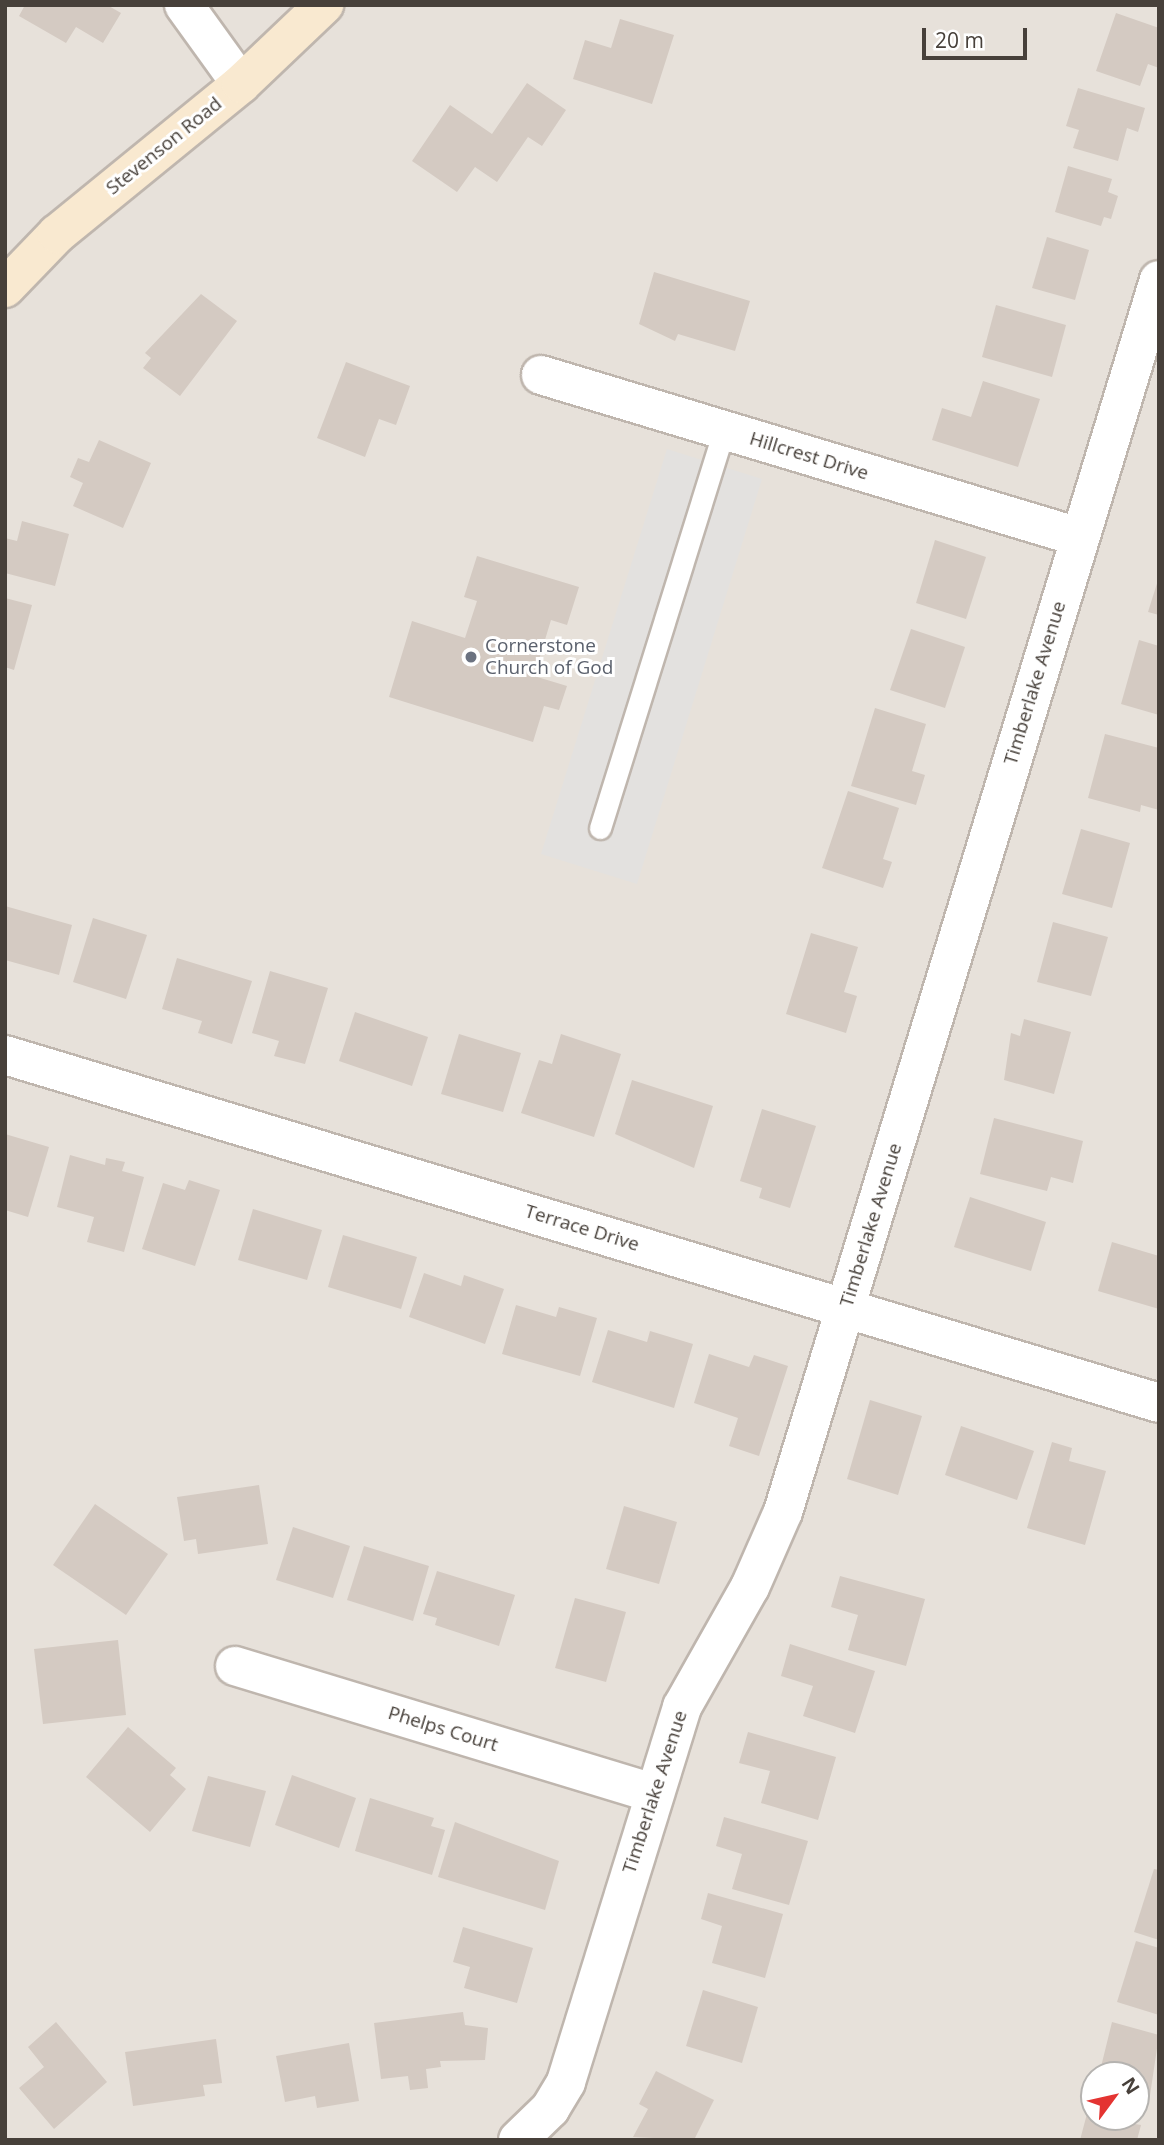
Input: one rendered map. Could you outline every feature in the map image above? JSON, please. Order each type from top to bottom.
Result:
[{"type":"main road","name":"Stevenson Road","points":[[5,288],[57,234],[241,85],[324,5]]},
{"type":"street","points":[[184,5],[241,85]]},
{"type":"street","name":"Timberlake Avenue","points":[[518,2140],[550,2109],[566,2082],[652,1792],[682,1707],[750,1587],[783,1512],[1159,280]]},
{"type":"street","name":"Hillcrest Drive","points":[[541,374],[1079,537]]},
{"type":"street","name":"Terrace Drive","points":[[5,1055],[1159,1403]]},
{"type":"street","name":"Phelps Court","points":[[235,1666],[652,1792]]},
{"type":"lane","points":[[600,828],[724,431]]},
{"type":"shaded area","points":[[5,5],[1159,5],[1159,2140],[5,2140]]},
{"type":"shaded area","points":[[667,449],[762,479],[637,884],[541,854]]},
{"type":"building","points":[[25,5],[107,5],[121,13],[103,43],[76,27],[66,43],[19,16]]},
{"type":"building","points":[[1116,13],[1159,28],[1159,68],[1148,64],[1140,86],[1096,71]]},
{"type":"building","points":[[620,19],[674,35],[652,104],[573,79],[585,40],[611,48]]},
{"type":"building","points":[[527,83],[566,110],[542,146],[528,137],[497,182],[475,167],[457,192],[412,161],[450,105],[492,134]]},
{"type":"building","points":[[1078,88],[1145,108],[1138,132],[1127,128],[1118,161],[1073,148],[1079,130],[1066,126]]},
{"type":"building","points":[[1068,166],[1112,179],[1108,192],[1118,196],[1111,219],[1104,217],[1101,226],[1055,212]]},
{"type":"building","points":[[1047,237],[1089,250],[1075,300],[1032,288]]},
{"type":"building","points":[[654,272],[750,301],[735,351],[678,334],[675,341],[639,324]]},
{"type":"building","points":[[201,294],[237,321],[180,396],[143,368],[151,358],[145,353]]},
{"type":"building","points":[[996,305],[1066,325],[1052,377],[982,357]]},
{"type":"building","points":[[346,362],[410,386],[396,425],[379,419],[365,457],[317,438]]},
{"type":"building","points":[[983,381],[1040,399],[1018,467],[932,440],[942,408],[971,417]]},
{"type":"building","points":[[99,440],[151,463],[123,528],[73,506],[83,483],[70,477],[78,458],[89,462]]},
{"type":"building","points":[[22,521],[69,534],[55,586],[5,573],[5,538],[17,541]]},
{"type":"building","points":[[935,540],[986,557],[966,619],[916,603]]},
{"type":"building","name":"Cornerstone Church of God","points":[[477,556],[579,587],[567,625],[551,620],[534,676],[567,686],[559,710],[544,706],[533,742],[389,697],[412,621],[465,638],[477,601],[464,597]]},
{"type":"building","points":[[1159,577],[1159,615],[1148,612]]},
{"type":"building","points":[[5,598],[32,605],[14,670],[5,667]]},
{"type":"building","points":[[911,629],[965,647],[945,708],[890,690]]},
{"type":"building","points":[[1139,640],[1159,646],[1159,715],[1121,704]]},
{"type":"building","points":[[875,708],[926,724],[912,771],[925,775],[916,805],[851,786]]},
{"type":"building","points":[[1105,734],[1159,748],[1159,810],[1141,805],[1140,812],[1088,798]]},
{"type":"building","points":[[848,791],[899,808],[883,859],[892,862],[883,888],[822,868]]},
{"type":"building","points":[[1081,829],[1130,843],[1112,908],[1062,894]]},
{"type":"building","points":[[5,906],[72,925],[59,975],[5,960]]},
{"type":"building","points":[[93,918],[147,935],[126,999],[73,982]]},
{"type":"building","points":[[1053,922],[1108,937],[1091,996],[1037,982]]},
{"type":"building","points":[[811,933],[858,947],[844,992],[857,996],[846,1033],[786,1014]]},
{"type":"building","points":[[177,958],[252,981],[232,1044],[198,1033],[202,1021],[162,1009]]},
{"type":"building","points":[[270,971],[328,988],[305,1064],[274,1056],[279,1041],[252,1033]]},
{"type":"building","points":[[355,1012],[428,1037],[412,1086],[339,1061]]},
{"type":"building","points":[[1024,1019],[1071,1032],[1054,1094],[1004,1080],[1011,1033],[1020,1036]]},
{"type":"building","points":[[459,1034],[521,1053],[503,1112],[441,1094]]},
{"type":"building","points":[[561,1034],[621,1054],[594,1137],[521,1113],[539,1060],[552,1064]]},
{"type":"building","points":[[632,1080],[713,1106],[694,1168],[615,1134]]},
{"type":"building","points":[[762,1109],[816,1126],[790,1208],[759,1198],[762,1188],[740,1181]]},
{"type":"building","points":[[994,1118],[1083,1141],[1073,1183],[1051,1177],[1047,1191],[980,1174]]},
{"type":"building","points":[[5,1134],[49,1147],[28,1217],[5,1210]]},
{"type":"building","points":[[70,1155],[105,1165],[106,1158],[125,1162],[122,1171],[144,1177],[124,1252],[87,1242],[94,1217],[57,1207]]},
{"type":"building","points":[[189,1180],[220,1190],[195,1266],[142,1249],[163,1183],[185,1190]]},
{"type":"building","points":[[970,1197],[1046,1222],[1031,1271],[954,1247]]},
{"type":"building","points":[[253,1209],[322,1230],[307,1280],[238,1260]]},
{"type":"building","points":[[343,1235],[417,1257],[401,1309],[328,1287]]},
{"type":"building","points":[[1112,1242],[1159,1256],[1159,1309],[1098,1291]]},
{"type":"building","points":[[424,1273],[461,1286],[464,1275],[504,1289],[485,1344],[409,1317]]},
{"type":"building","points":[[516,1305],[556,1317],[559,1307],[597,1318],[580,1376],[502,1354]]},
{"type":"building","points":[[608,1330],[647,1342],[650,1331],[693,1344],[674,1408],[592,1382]]},
{"type":"building","points":[[709,1354],[749,1367],[754,1355],[788,1366],[759,1456],[729,1446],[738,1418],[694,1403]]},
{"type":"building","points":[[870,1400],[922,1416],[898,1495],[847,1479]]},
{"type":"building","points":[[961,1426],[1034,1451],[1017,1500],[945,1475]]},
{"type":"building","points":[[1052,1442],[1072,1448],[1069,1461],[1106,1471],[1085,1545],[1027,1528]]},
{"type":"building","points":[[259,1485],[268,1544],[198,1554],[196,1539],[184,1541],[177,1497]]},
{"type":"building","points":[[95,1504],[168,1554],[126,1615],[53,1565]]},
{"type":"building","points":[[624,1506],[677,1522],[659,1584],[606,1569]]},
{"type":"building","points":[[293,1527],[350,1546],[333,1598],[276,1580]]},
{"type":"building","points":[[364,1546],[429,1566],[413,1621],[347,1600]]},
{"type":"building","points":[[437,1571],[515,1595],[499,1646],[435,1625],[437,1618],[423,1614]]},
{"type":"building","points":[[840,1576],[925,1599],[906,1666],[848,1650],[858,1615],[831,1607]]},
{"type":"building","points":[[575,1598],[626,1612],[606,1682],[555,1668]]},
{"type":"building","points":[[118,1640],[126,1715],[43,1724],[34,1649]]},
{"type":"building","points":[[790,1644],[875,1671],[855,1733],[803,1716],[813,1686],[781,1676]]},
{"type":"building","points":[[128,1727],[176,1768],[170,1775],[186,1789],[150,1832],[86,1777]]},
{"type":"building","points":[[748,1732],[836,1757],[818,1820],[761,1803],[770,1771],[739,1763]]},
{"type":"building","points":[[292,1775],[356,1798],[339,1848],[275,1825]]},
{"type":"building","points":[[208,1776],[266,1791],[250,1847],[192,1831]]},
{"type":"building","points":[[370,1798],[434,1818],[431,1826],[445,1830],[432,1875],[355,1851]]},
{"type":"building","points":[[724,1817],[808,1841],[789,1905],[732,1889],[742,1854],[716,1846]]},
{"type":"building","points":[[455,1822],[559,1861],[545,1910],[438,1877]]},
{"type":"building","points":[[1154,1869],[1159,1870],[1159,1940],[1134,1932]]},
{"type":"building","points":[[708,1893],[783,1914],[765,1978],[712,1963],[722,1926],[701,1919]]},
{"type":"building","points":[[463,1927],[533,1948],[517,2003],[464,1988],[470,1967],[453,1962]]},
{"type":"building","points":[[1136,1941],[1159,1948],[1159,2015],[1117,2002]]},
{"type":"building","points":[[703,1990],[758,2007],[742,2063],[686,2046]]},
{"type":"building","points":[[463,2012],[465,2025],[488,2028],[485,2060],[440,2061],[441,2067],[426,2069],[428,2088],[410,2090],[408,2076],[381,2079],[374,2023]]},
{"type":"building","points":[[56,2022],[107,2082],[54,2129],[19,2088],[44,2067],[28,2047]]},
{"type":"building","points":[[1112,2022],[1159,2035],[1150,2095],[1150,2061],[1102,2061]]},
{"type":"building","points":[[216,2039],[222,2083],[203,2085],[205,2096],[133,2106],[125,2052]]},
{"type":"building","points":[[349,2043],[359,2101],[317,2108],[315,2096],[285,2102],[276,2056]]},
{"type":"building","points":[[656,2071],[714,2100],[694,2140],[633,2137],[648,2109],[639,2104]]},
{"type":"building","points":[[1082,2131],[1139,2131],[1137,2140],[1080,2140]]},
{"type":"place","name":"Cornerstone Church of God","points":[[471,657]]}]
